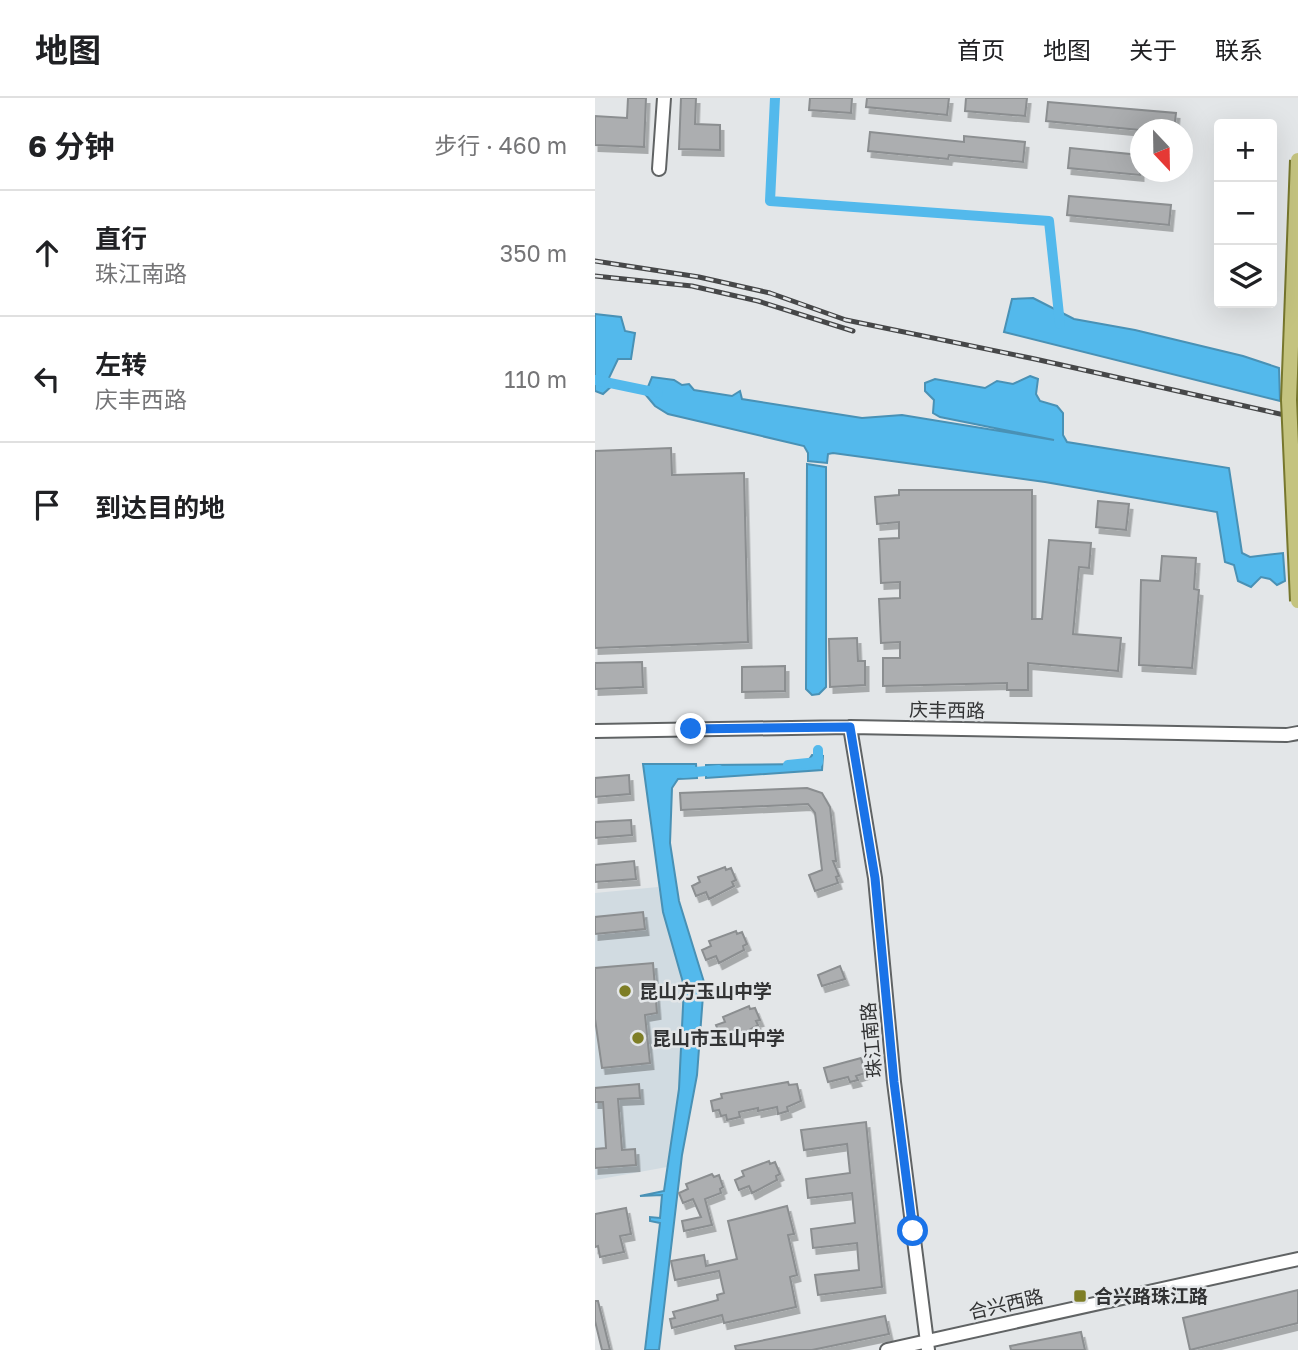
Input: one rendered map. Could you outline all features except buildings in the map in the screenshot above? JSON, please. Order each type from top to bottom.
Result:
[{"type":"main road","points":[[1298,160],[1289,400],[1298,601]]},
{"type":"street","points":[[659,169],[664,98]]},
{"type":"street","name":"庆丰西路","points":[[595,731],[850,727],[1273,735],[1298,733]]},
{"type":"street","name":"珠江南路","points":[[850,727],[875,878],[894,1082],[928,1345]]},
{"type":"street","name":"合兴西路","points":[[887,1350],[928,1345],[1298,1259]]},
{"type":"shaded area","name":"昆山市玉山中学","points":[[658,887],[684,986],[679,1089],[667,1167],[595,1180],[595,893]]},
{"type":"water","points":[[1033,298],[1074,319],[1135,330],[1243,356],[1279,368],[1280,401],[1004,332],[1012,299]]},
{"type":"water","points":[[595,314],[621,317],[625,331],[635,333],[631,359],[618,359],[607,382],[614,384],[603,394],[595,391]]},
{"type":"water","points":[[1030,376],[1038,379],[1036,394],[1040,401],[1057,406],[1063,413],[1063,435],[1067,442],[1229,468],[1242,553],[1250,557],[1283,553],[1285,581],[1277,585],[1270,579],[1261,577],[1251,587],[1238,581],[1234,565],[1225,562],[1217,512],[1045,482],[833,453],[828,454],[827,463],[808,461],[804,446],[668,414],[655,406],[645,394],[652,377],[674,380],[682,385],[689,384],[694,390],[732,396],[740,391],[742,399],[862,418],[902,415],[1054,440],[940,417],[933,413],[934,400],[925,391],[925,383],[935,379],[985,388],[997,381],[1013,384]]},
{"type":"water","points":[[807,464],[826,467],[826,687],[819,694],[812,695],[806,689]]},
{"type":"water","points":[[812,755],[823,756],[822,770],[706,778],[706,765],[806,764]]},
{"type":"water","points":[[643,764],[696,764],[697,778],[678,779],[672,788],[670,843],[679,901],[704,982],[697,1075],[682,1155],[659,1350],[645,1350],[660,1223],[650,1221],[650,1217],[660,1218],[662,1195],[640,1196],[664,1191],[679,1089],[684,986],[663,912]]},
{"type":"waterway","points":[[775,98],[770,201],[1049,221],[1060,324]]},
{"type":"waterway","points":[[595,380],[658,393]]},
{"type":"waterway","points":[[788,765],[818,762],[818,750]]},
{"type":"waterway","points":[[683,773],[719,770]]},
{"type":"railway","points":[[595,261],[699,277],[770,293],[846,320],[1298,418]]},
{"type":"railway","points":[[595,276],[692,286],[758,301],[853,331]]},
{"type":"place","name":"昆山方玉山中学","points":[[625,991]]},
{"type":"place","name":"昆山市玉山中学","points":[[638,1038]]},
{"type":"place","name":"合兴路珠江路","points":[[1080,1296]]},
{"type":"route","points":[[691,729],[850,727],[875,878],[894,1082],[913,1231]]}]
